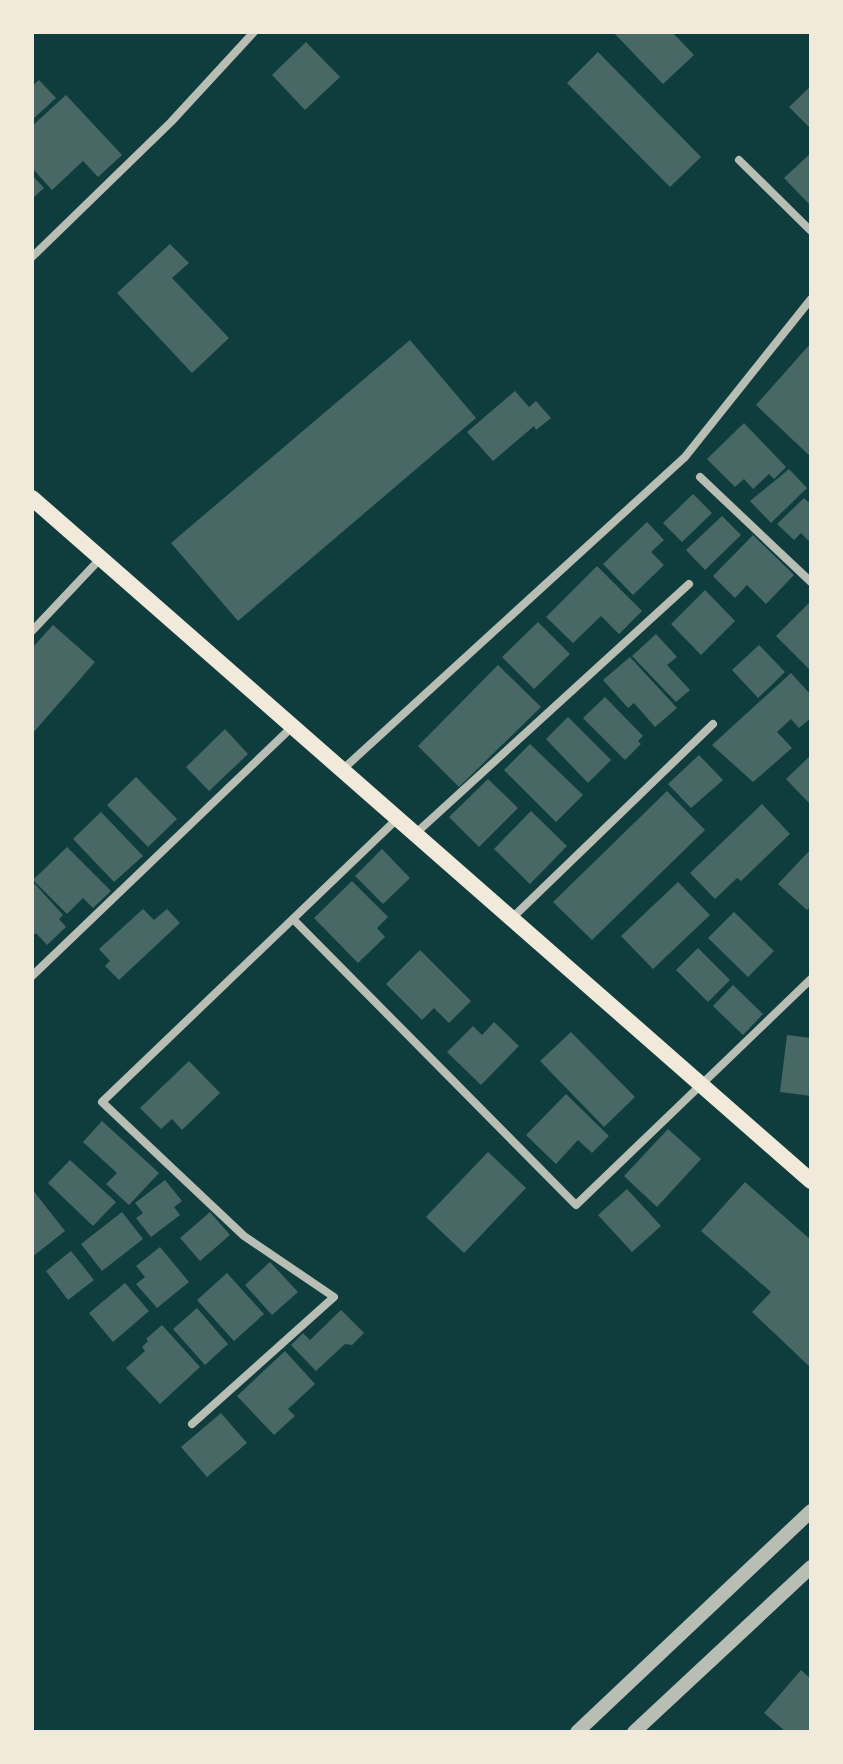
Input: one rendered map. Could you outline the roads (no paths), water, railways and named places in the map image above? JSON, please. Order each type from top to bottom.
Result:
[{"type":"main road","points":[[32,498],[811,1181]]},
{"type":"street","points":[[32,257],[171,122],[254,32]]},
{"type":"street","points":[[739,160],[811,231]]},
{"type":"street","points":[[342,770],[685,457],[811,299]]},
{"type":"street","points":[[700,477],[811,582]]},
{"type":"street","points":[[32,631],[101,558]]},
{"type":"street","points":[[415,834],[689,584]]},
{"type":"street","points":[[511,919],[713,724]]},
{"type":"street","points":[[32,976],[292,727]]},
{"type":"street","points":[[192,1424],[334,1297],[244,1236],[102,1102],[397,819]]},
{"type":"street","points":[[293,919],[576,1205],[811,979]]},
{"type":"street","points":[[577,1732],[811,1511]]},
{"type":"street","points":[[634,1732],[811,1567]]}]
